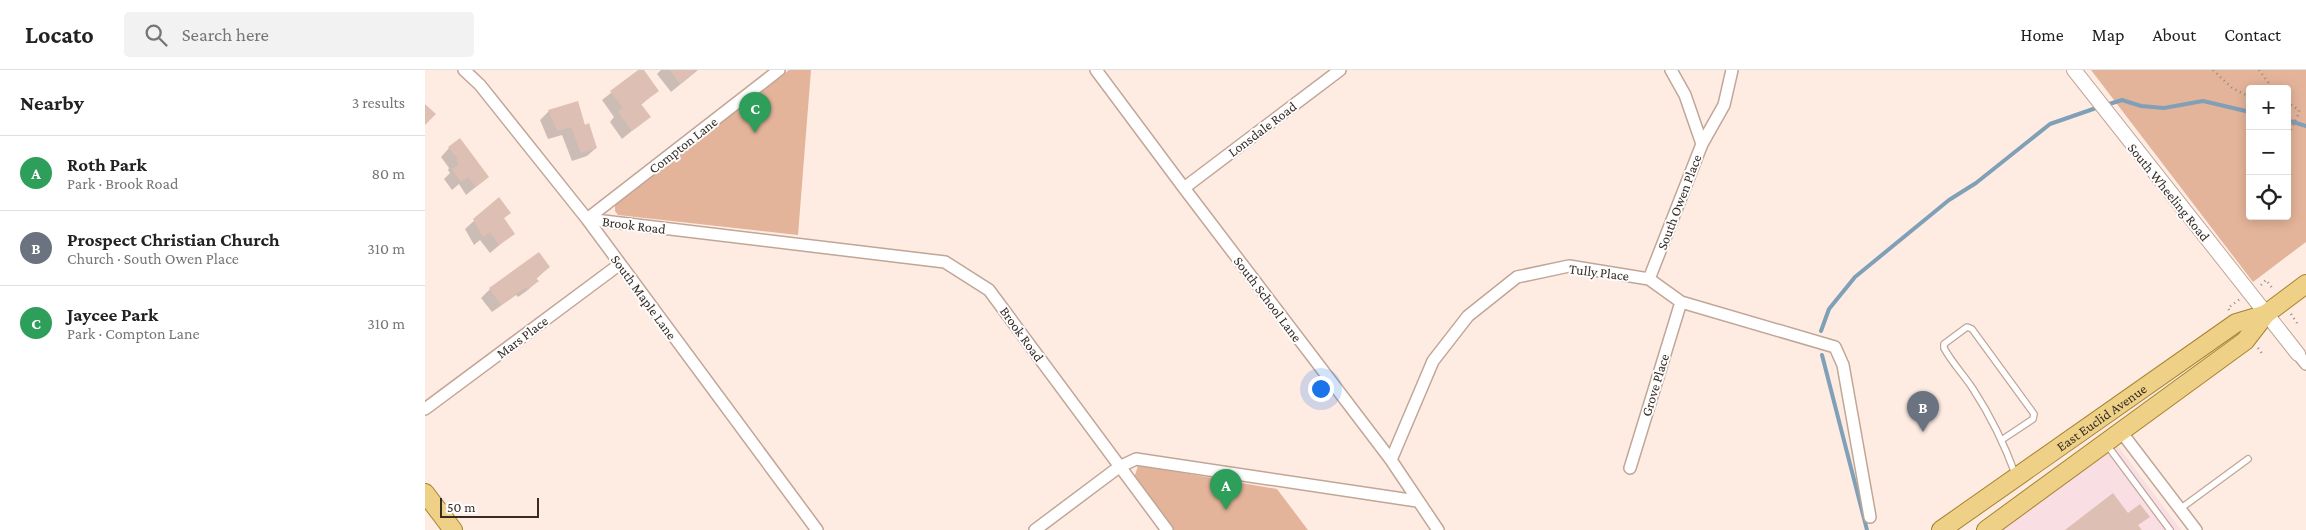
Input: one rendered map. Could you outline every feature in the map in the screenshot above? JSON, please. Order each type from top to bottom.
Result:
[{"type":"main road","name":"East Euclid Avenue","points":[[1986,530],[2245,341],[2266,314],[2306,284]]},
{"type":"main road","name":"East Euclid Avenue","points":[[1941,530],[2236,322],[2266,314]]},
{"type":"main road","points":[[425,493],[453,530]]},
{"type":"street","name":"South Maple Lane","points":[[464,70],[480,85],[587,219],[817,530]]},
{"type":"street","name":"Compton Lane","points":[[587,219],[779,70]]},
{"type":"street","name":"South School Lane","points":[[1096,70],[1183,188],[1391,460],[1438,530]]},
{"type":"street","name":"Lonsdale Road","points":[[1183,188],[1340,70]]},
{"type":"street","name":"South Owen Place","points":[[1649,279],[1702,144],[1685,95],[1671,70]]},
{"type":"street","points":[[1702,144],[1724,105],[1732,70]]},
{"type":"street","name":"South Wheeling Road","points":[[2073,70],[2266,314],[2303,356]]},
{"type":"street","name":"Brook Road","points":[[587,219],[945,262],[989,290],[1167,530]]},
{"type":"street","name":"Mars Place","points":[[425,409],[620,264]]},
{"type":"street","name":"Tully Place","points":[[1391,460],[1433,361],[1468,316],[1517,277],[1569,266],[1649,279],[1681,302],[1835,347],[1843,365],[1870,517]]},
{"type":"street","name":"Grove Place","points":[[1630,468],[1681,302]]},
{"type":"street","points":[[2122,432],[2196,530]]},
{"type":"street","points":[[1035,530],[1119,466],[1136,459],[1417,501]]},
{"type":"lane","points":[[2003,439],[2033,419],[2034,414],[1972,329],[1967,327],[1944,344],[1943,348],[1972,388],[2003,439],[2017,478]]},
{"type":"lane","points":[[2106,444],[2170,530]]},
{"type":"lane","points":[[2180,509],[2248,459]]},
{"type":"path","points":[[2213,70],[2232,88],[2246,95]]},
{"type":"path","points":[[2259,70],[2270,85]]},
{"type":"path","points":[[2291,105],[2299,110],[2291,126]]},
{"type":"shaded area","points":[[789,70],[811,70],[798,235],[618,215],[615,211],[615,202],[620,197]]},
{"type":"shaded area","points":[[2091,70],[2306,70],[2306,242],[2253,282]]},
{"type":"shaded area","points":[[2118,446],[2181,530],[1998,530]]},
{"type":"shaded area","points":[[1138,466],[1277,489],[1308,530],[1173,530],[1135,480]]},
{"type":"building","points":[[638,70],[644,70],[659,91],[641,104],[651,117],[632,131],[618,112],[623,108],[610,91]]},
{"type":"building","points":[[670,70],[696,70],[680,84]]},
{"type":"building","points":[[578,101],[585,125],[589,123],[597,148],[581,153],[571,127],[557,131],[548,110]]},
{"type":"building","points":[[425,104],[436,114],[425,125]]},
{"type":"building","points":[[460,138],[489,177],[476,187],[468,177],[461,182],[452,169],[459,164],[456,160],[458,159],[448,147]]},
{"type":"building","points":[[499,197],[511,213],[504,218],[515,234],[499,245],[490,232],[483,237],[473,219]]},
{"type":"building","points":[[539,252],[550,267],[536,278],[539,281],[527,290],[526,287],[501,305],[489,288]]},
{"type":"building","points":[[2113,493],[2128,513],[2140,504],[2150,517],[2138,525],[2142,530],[2065,530]]},
{"type":"waterway","points":[[2106,105],[2122,100],[2141,106],[2164,108],[2203,101],[2246,111]]},
{"type":"waterway","points":[[1821,331],[1829,309],[1855,277],[1949,200],[1976,183],[2050,124],[2099,107]]},
{"type":"waterway","points":[[2291,121],[2306,126]]},
{"type":"waterway","points":[[1822,355],[1867,530]]},
{"type":"place","name":"Jaycee Park","points":[[755,133]]},
{"type":"place","name":"Prospect Christian Church","points":[[1923,432]]},
{"type":"place","name":"Roth Park","points":[[1226,510]]}]
